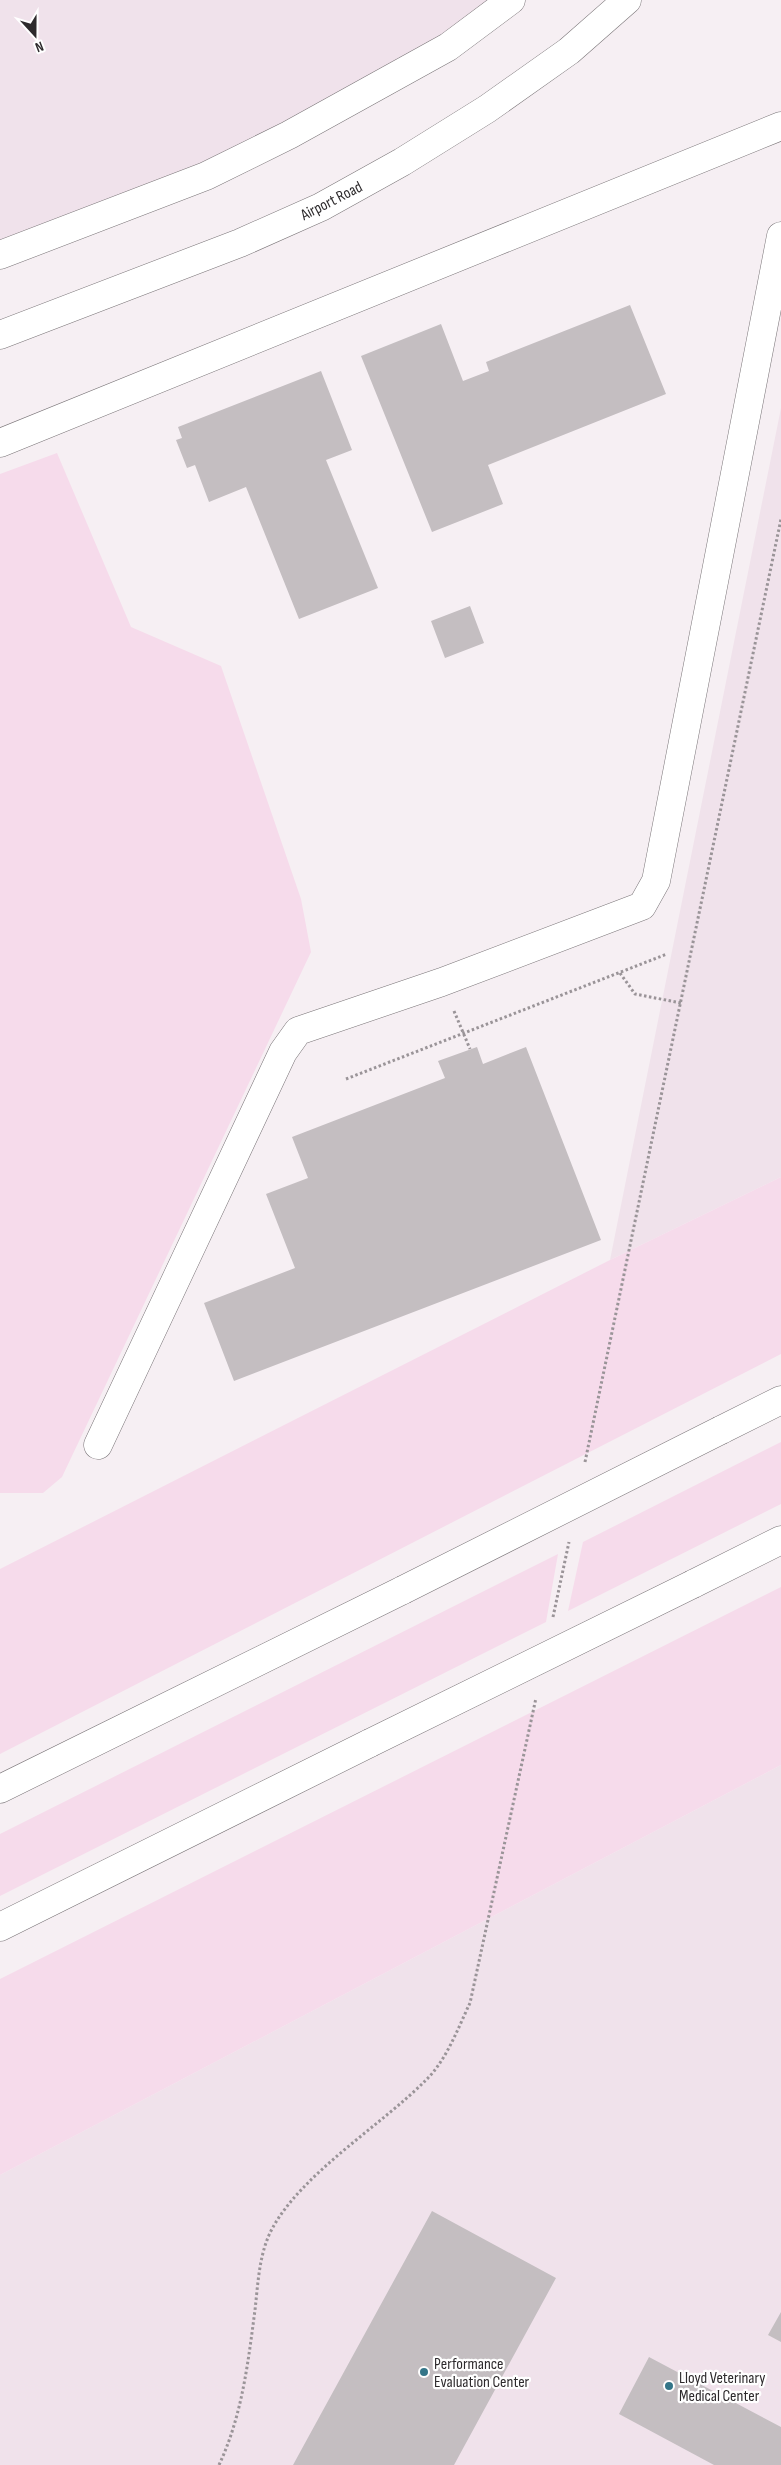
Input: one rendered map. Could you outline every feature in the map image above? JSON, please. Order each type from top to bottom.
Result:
[{"type":"main road","points":[[0,255],[206,176],[289,135],[448,47],[511,0]]},
{"type":"main road","name":"Airport Road","points":[[0,335],[240,243],[320,207],[402,162],[486,108],[569,51],[627,0]]},
{"type":"main road","points":[[0,442],[781,126]]},
{"type":"main road","points":[[98,1444],[283,1052],[298,1031],[442,982],[642,906],[656,881],[781,236]]},
{"type":"main road","points":[[0,1789],[403,1590],[781,1400]]},
{"type":"main road","points":[[0,1927],[781,1540]]},
{"type":"path","points":[[346,1079],[667,954]]},
{"type":"path","points":[[620,973],[635,994],[681,1003]]},
{"type":"path","points":[[442,982],[470,1049]]},
{"type":"shaded area","points":[[0,0],[509,0],[360,96],[0,248]]},
{"type":"shaded area","points":[[781,408],[781,1177],[610,1260]]},
{"type":"shaded area","points":[[57,453],[131,627],[221,666],[301,899],[311,952],[62,1477],[43,1493],[0,1493],[0,474]]},
{"type":"shaded area","points":[[781,1177],[781,1354],[0,1754],[0,1569],[610,1260]]},
{"type":"shaded area","points":[[781,1442],[781,1504],[568,1611],[583,1542]]},
{"type":"shaded area","points":[[558,1554],[546,1622],[0,1896],[0,1834]]},
{"type":"shaded area","points":[[781,1587],[781,1765],[0,2175],[0,1979]]},
{"type":"shaded area","points":[[781,1765],[781,2465],[0,2465],[0,2175]]},
{"type":"building","points":[[630,305],[666,394],[488,465],[503,504],[432,532],[361,356],[441,324],[463,381],[489,371],[486,362]]},
{"type":"building","points":[[321,371],[352,450],[326,460],[378,588],[299,619],[246,487],[209,502],[195,465],[187,468],[176,440],[182,438],[178,427]]},
{"type":"building","points":[[470,606],[484,643],[445,658],[431,621]]},
{"type":"building","points":[[477,1047],[483,1064],[526,1047],[601,1240],[234,1381],[204,1303],[295,1268],[266,1194],[308,1178],[292,1137],[445,1078],[438,1061]]},
{"type":"building","name":"Performance Evaluation Center","points":[[432,2211],[556,2278],[454,2465],[293,2465]]},
{"type":"building","points":[[781,2312],[781,2342],[768,2335]]},
{"type":"building","name":"Lloyd Veterinary Medical Center","points":[[649,2357],[781,2427],[781,2465],[714,2465],[619,2414]]},
{"type":"place","name":"Performance Evaluation Center","points":[[424,2372]]},
{"type":"place","name":"Lloyd Veterinary Medical Center","points":[[669,2386]]}]
